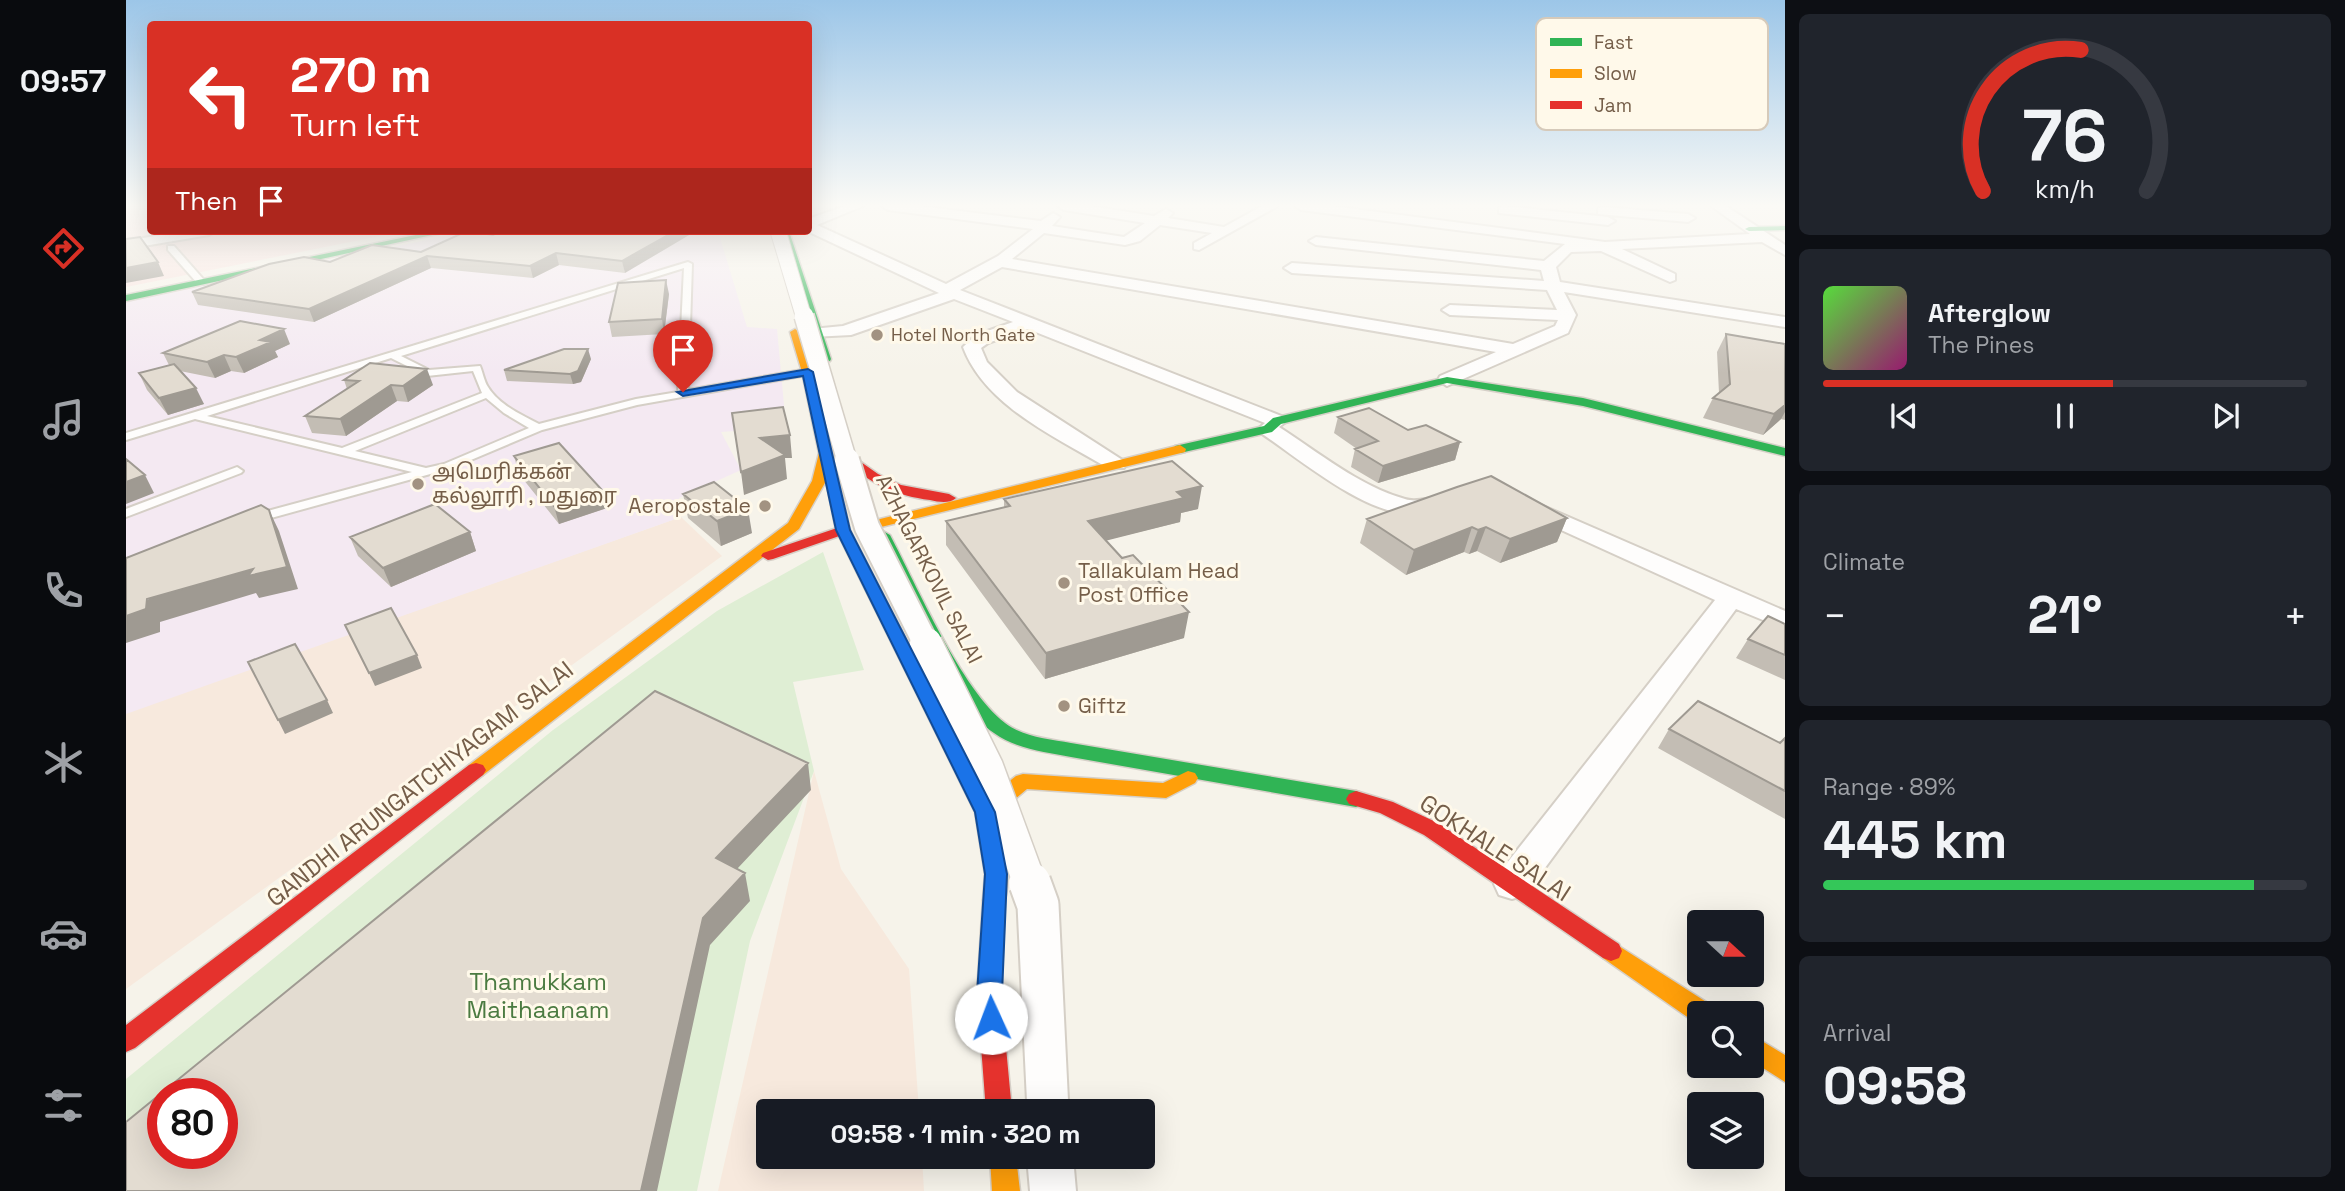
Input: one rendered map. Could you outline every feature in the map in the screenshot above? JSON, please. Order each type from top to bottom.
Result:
[{"type":"main road","points":[[126,298],[299,262]]},
{"type":"main road","points":[[774,262],[808,372],[843,530],[985,812],[996,874],[989,994],[998,1099]]},
{"type":"main road","name":"AZHAGARKOVIL SALAI","points":[[795,262],[818,333],[851,459],[877,524],[973,702],[998,728],[1024,740]]},
{"type":"main road","points":[[877,524],[1273,425],[1367,397],[1447,380],[1583,402],[1785,452]]},
{"type":"main road","name":"GANDHI ARUNGATCHIYAGAM SALAI","points":[[126,1040],[794,526],[819,481],[826,452]]},
{"type":"main road","points":[[851,459],[883,488],[905,494],[979,498]]},
{"type":"main road","name":"GANDHI ARUNGATCHIYAGAM SALAI","points":[[743,565],[843,530]]},
{"type":"main road","name":"GOKHALE SALAI","points":[[1024,740],[1334,793],[1386,807],[1431,828],[1687,1003]]},
{"type":"main road","points":[[985,812],[1023,781],[1166,791],[1199,771]]},
{"type":"main road","points":[[1764,1055],[1785,1070]]},
{"type":"main road","points":[[1004,1169],[1006,1191]]},
{"type":"street","points":[[787,262],[867,527],[987,767],[1038,905],[1047,1099]]},
{"type":"street","points":[[886,262],[950,292],[1273,425],[1363,488],[1402,506],[1422,508],[1457,497]]},
{"type":"street","points":[[818,333],[845,331],[950,292],[1001,262],[1517,350]]},
{"type":"street","points":[[1298,262],[1287,274],[1553,286],[1785,322]]},
{"type":"street","points":[[1524,262],[1548,266]]},
{"type":"street","points":[[1548,266],[1553,262]]},
{"type":"street","points":[[1636,262],[1670,277]]},
{"type":"street","points":[[1447,380],[1562,329],[1567,315],[1553,286],[1548,266]]},
{"type":"street","points":[[1450,310],[1567,315]]},
{"type":"street","points":[[1028,323],[982,338],[972,347],[974,359],[1017,403],[1116,463]]},
{"type":"street","points":[[1515,500],[1785,621]]},
{"type":"street","points":[[1512,884],[1731,597]]},
{"type":"street","points":[[1051,1169],[1053,1191]]},
{"type":"lane","points":[[183,262],[201,282]]},
{"type":"lane","points":[[126,437],[688,264],[683,392]]},
{"type":"lane","points":[[394,356],[427,373],[477,368],[478,382],[487,394],[537,428]]},
{"type":"lane","points":[[247,522],[284,509],[429,472],[537,428],[683,392],[808,372]]},
{"type":"lane","points":[[343,452],[487,394]]},
{"type":"lane","points":[[195,416],[429,472]]},
{"type":"lane","points":[[126,513],[237,471]]},
{"type":"shaded area","points":[[126,262],[253,262],[126,287]]},
{"type":"shaded area","name":"அமெரிக்கன் கல்லூரி , மதுரை","points":[[322,262],[727,262],[747,327],[777,329],[786,427],[721,432],[741,470],[679,498],[681,517],[126,714],[126,302]]},
{"type":"shaded area","points":[[681,517],[722,556],[126,989],[126,713]]},
{"type":"shaded area","points":[[814,771],[841,869],[909,969],[918,1099],[756,1099],[756,1169],[923,1169],[924,1191],[718,1191]]},
{"type":"green space","name":"Thamukkam Maithaanam","points":[[823,552],[864,670],[793,682],[814,771],[750,941],[697,1191],[126,1191],[126,1079],[553,730],[717,611]]},
{"type":"building","points":[[126,262],[158,262],[126,268]]},
{"type":"building","points":[[415,262],[309,309],[192,292],[269,264]]},
{"type":"building","points":[[484,262],[539,262],[530,266]]},
{"type":"building","points":[[666,280],[662,319],[609,322],[618,283]]},
{"type":"building","points":[[240,321],[284,329],[260,340],[271,342],[236,357],[224,355],[207,362],[163,353]]},
{"type":"building","points":[[1726,334],[1785,344],[1785,405],[1774,414],[1713,398],[1730,384]]},
{"type":"building","points":[[564,349],[588,349],[578,371],[570,374],[504,370]]},
{"type":"building","points":[[370,363],[427,369],[403,386],[391,385],[340,419],[305,416],[359,381],[344,380]]},
{"type":"building","points":[[174,364],[196,388],[159,398],[139,373]]},
{"type":"building","points":[[783,407],[790,435],[760,438],[785,455],[741,472],[732,413]]},
{"type":"building","points":[[1369,408],[1408,430],[1426,425],[1460,442],[1383,466],[1355,449],[1378,441],[1338,417]]},
{"type":"building","points":[[559,443],[602,490],[554,506],[514,456]]},
{"type":"building","points":[[126,459],[145,475],[126,482]]},
{"type":"building","points":[[1172,461],[1202,486],[1177,492],[1184,498],[1088,521],[1122,558],[1133,555],[1189,612],[1046,653],[946,521],[1010,506],[1004,499]]},
{"type":"building","points":[[1491,476],[1567,518],[1510,539],[1486,527],[1478,530],[1472,527],[1414,550],[1367,519],[1457,487]]},
{"type":"building","points":[[714,482],[748,509],[717,521],[683,494]]},
{"type":"building","points":[[435,504],[470,532],[383,568],[350,537]]},
{"type":"building","points":[[261,505],[269,510],[287,567],[248,576],[253,569],[147,599],[146,609],[126,616],[126,558]]},
{"type":"building","points":[[391,608],[417,655],[369,673],[345,625]]},
{"type":"building","points":[[1768,616],[1785,624],[1785,655],[1748,639]]},
{"type":"building","points":[[295,644],[327,700],[278,720],[248,662]]},
{"type":"building","name":"Thamukkam Maithaanam","points":[[655,691],[808,763],[716,858],[745,873],[703,918],[641,1191],[126,1191],[126,1122],[147,1105],[147,1169],[238,1169],[238,1078],[180,1078]]},
{"type":"building","points":[[1698,701],[1780,743],[1785,738],[1785,791],[1669,729]]},
{"type":"traffic: fast","points":[[126,298],[300,262]]},
{"type":"traffic: fast","points":[[795,262],[826,359]]},
{"type":"traffic: fast","points":[[1180,449],[1268,429],[1277,421],[1447,380],[1583,402],[1785,452]]},
{"type":"traffic: fast","points":[[883,535],[936,639],[969,694],[985,715],[1007,733],[1071,750],[1356,799]]},
{"type":"traffic: slow","points":[[795,332],[808,372],[843,530],[985,812],[996,874],[994,900]]},
{"type":"traffic: slow","points":[[877,524],[1180,449]]},
{"type":"traffic: slow","points":[[476,770],[794,526],[819,481],[826,452]]},
{"type":"traffic: slow","points":[[985,812],[1023,781],[1166,791],[1188,778]]},
{"type":"traffic: slow","points":[[1611,951],[1687,1003]]},
{"type":"traffic: slow","points":[[1764,1055],[1785,1070]]},
{"type":"traffic: slow","points":[[1004,1169],[1006,1191]]},
{"type":"traffic: jam","points":[[851,459],[873,477],[896,488],[921,495],[949,498]]},
{"type":"traffic: jam","points":[[768,556],[843,530]]},
{"type":"traffic: jam","points":[[126,1040],[476,770]]},
{"type":"traffic: jam","points":[[1356,799],[1386,807],[1431,829],[1611,951]]},
{"type":"traffic: jam","points":[[994,900],[989,994],[998,1099]]},
{"type":"place","name":"Hotel North Gate","points":[[877,335]]},
{"type":"place","name":"அமெரிக்கன் கல்லூரி , மதுரை","points":[[418,484]]},
{"type":"place","name":"Aeropostale","points":[[765,506]]},
{"type":"place","name":"Tallakulam Head Post Office","points":[[1064,583]]},
{"type":"place","name":"Giftz","points":[[1064,706]]},
{"type":"route","points":[[683,392],[808,372],[843,530],[940,728],[985,812],[996,874],[989,994],[991,1018]]}]
